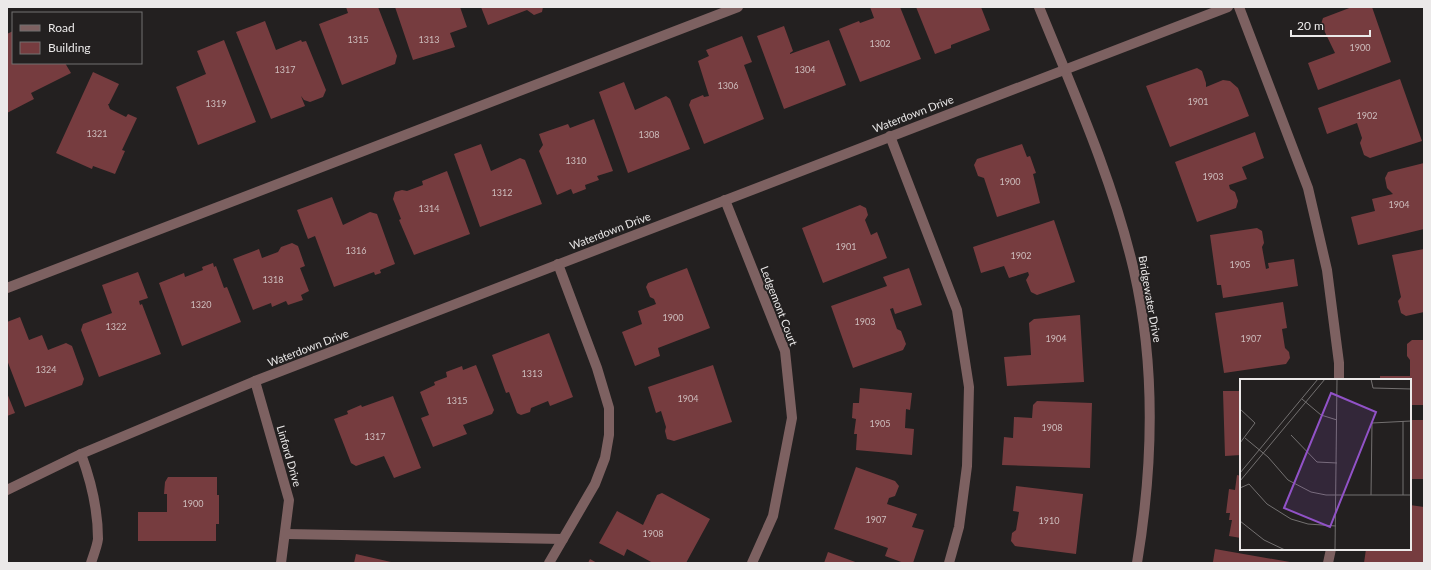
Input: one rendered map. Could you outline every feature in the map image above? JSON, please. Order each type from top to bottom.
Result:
[{"type":"street","points":[[8,285],[738,7]]},
{"type":"street","name":"Bridgewater Drive","points":[[1039,7],[1107,180],[1134,272],[1148,356],[1151,442],[1144,520],[1137,563]]},
{"type":"street","name":"Waterdown Drive","points":[[7,490],[81,454],[254,381],[1228,7]]},
{"type":"street","points":[[1239,7],[1308,188],[1327,270],[1339,363],[1339,379]]},
{"type":"street","points":[[890,136],[957,310],[969,387],[967,466],[959,527],[948,563]]},
{"type":"street","name":"Ledgemont Court","points":[[725,200],[785,352],[792,418],[773,516],[752,563]]},
{"type":"street","points":[[550,563],[595,484],[604,458],[609,435],[609,408],[597,368],[558,264]]},
{"type":"street","name":"Linford Drive","points":[[254,381],[289,500],[281,563]]},
{"type":"street","points":[[81,454],[91,480],[95,506],[98,540],[91,563]]},
{"type":"street","points":[[285,534],[563,539]]},
{"type":"street","points":[[1328,563],[1330,550]]},
{"type":"building","points":[[346,7],[378,7],[397,56],[395,64],[342,85],[319,24],[348,13]]},
{"type":"building","points":[[395,7],[460,7],[467,27],[450,33],[455,47],[413,60]]},
{"type":"building","points":[[481,7],[543,7],[542,12],[534,15],[527,10],[488,25]]},
{"type":"building","points":[[870,7],[900,7],[921,59],[860,82],[839,29],[859,21],[860,23],[874,18]]},
{"type":"building","points":[[916,7],[981,7],[990,30],[951,45],[951,48],[935,54]]},
{"type":"building","points":[[1352,7],[1372,7],[1391,62],[1318,90],[1308,63],[1335,53],[1321,24],[1323,18]]},
{"type":"building","points":[[265,21],[276,50],[301,40],[302,42],[306,41],[326,90],[323,97],[310,102],[304,100],[301,96],[305,106],[271,119],[236,32]]},
{"type":"building","points":[[784,26],[793,51],[790,54],[829,40],[846,85],[784,109],[757,36]]},
{"type":"building","points":[[12,32],[12,64],[66,64],[71,73],[31,93],[34,99],[7,113],[7,34]]},
{"type":"building","points":[[742,36],[752,62],[744,65],[764,119],[704,144],[689,105],[691,100],[703,95],[704,97],[709,96],[698,61],[709,56],[706,50]]},
{"type":"building","points":[[224,40],[256,122],[198,145],[176,87],[206,74],[197,51]]},
{"type":"building","points":[[1197,68],[1202,71],[1206,87],[1223,80],[1230,81],[1238,88],[1249,116],[1170,147],[1146,86]]},
{"type":"building","points":[[93,72],[119,84],[108,104],[110,109],[126,117],[128,114],[137,118],[122,150],[125,151],[115,174],[93,166],[92,169],[56,153]]},
{"type":"building","points":[[1400,79],[1422,141],[1370,158],[1364,155],[1360,143],[1362,138],[1357,123],[1327,134],[1318,108]]},
{"type":"building","points":[[624,82],[635,110],[666,96],[670,99],[690,149],[628,173],[599,92]]},
{"type":"building","points":[[594,119],[613,171],[597,176],[599,180],[585,185],[586,189],[573,194],[571,189],[557,195],[539,151],[543,145],[539,134],[568,124],[570,128]]},
{"type":"building","points":[[1255,132],[1264,158],[1242,167],[1247,179],[1229,185],[1230,189],[1235,192],[1238,201],[1236,208],[1197,222],[1175,162]]},
{"type":"building","points":[[481,144],[491,171],[520,158],[525,160],[542,204],[480,227],[454,154]]},
{"type":"building","points":[[1022,144],[1027,157],[1030,156],[1036,173],[1033,174],[1040,203],[997,217],[984,178],[978,176],[974,165],[977,159]]},
{"type":"building","points":[[1424,163],[1424,229],[1358,245],[1351,217],[1375,211],[1372,199],[1393,194],[1387,188],[1385,178],[1388,172]]},
{"type":"building","points":[[447,171],[470,234],[414,255],[399,220],[401,219],[393,199],[395,192],[402,190],[407,191],[423,185],[422,181]]},
{"type":"building","points":[[332,197],[343,225],[370,212],[377,214],[395,264],[380,270],[381,273],[375,275],[374,272],[334,287],[315,236],[308,239],[297,210]]},
{"type":"building","points":[[860,205],[866,208],[868,215],[865,220],[871,235],[877,232],[887,258],[823,283],[802,228]]},
{"type":"building","points":[[1054,220],[1075,282],[1037,295],[1031,292],[1026,280],[1029,275],[1028,272],[1009,278],[1004,266],[981,273],[973,247]]},
{"type":"building","points":[[1257,228],[1262,231],[1264,243],[1262,247],[1266,269],[1269,268],[1268,263],[1294,259],[1298,286],[1223,298],[1221,285],[1217,285],[1210,235]]},
{"type":"building","points":[[292,243],[298,246],[305,266],[300,268],[309,291],[301,295],[303,300],[288,305],[286,301],[272,307],[271,303],[253,310],[233,259],[259,249],[262,258],[278,252],[281,247]]},
{"type":"building","points":[[1424,249],[1424,312],[1406,316],[1401,313],[1398,301],[1401,297],[1392,255]]},
{"type":"building","points":[[213,263],[214,267],[216,266],[224,288],[227,287],[241,322],[182,346],[159,283],[184,273],[185,277],[203,270],[202,267]]},
{"type":"building","points":[[687,268],[710,328],[658,348],[660,356],[635,366],[622,332],[642,324],[638,311],[656,304],[654,299],[650,297],[646,287],[648,283]]},
{"type":"building","points":[[909,268],[922,305],[895,314],[893,308],[890,309],[897,329],[901,331],[906,344],[903,350],[853,368],[831,306],[887,286],[883,277]]},
{"type":"building","points":[[138,272],[148,298],[139,301],[140,305],[142,304],[161,354],[99,377],[81,330],[83,324],[112,313],[102,285]]},
{"type":"building","points":[[1283,302],[1287,328],[1282,329],[1285,348],[1289,352],[1290,358],[1286,364],[1224,373],[1215,313]]},
{"type":"building","points":[[1080,315],[1084,382],[1007,386],[1004,357],[1031,355],[1029,323],[1034,319]]},
{"type":"building","points":[[20,317],[29,340],[42,335],[48,350],[66,343],[72,346],[84,379],[82,385],[25,407],[7,360],[7,322]]},
{"type":"building","points":[[549,333],[573,397],[550,406],[548,401],[531,408],[530,412],[521,415],[517,413],[509,392],[506,393],[492,355]]},
{"type":"building","points":[[1412,340],[1424,340],[1424,405],[1411,405],[1411,379],[1380,379],[1380,376],[1410,376],[1410,360],[1407,356],[1407,344]]},
{"type":"building","points":[[476,365],[494,410],[492,414],[463,425],[467,434],[433,447],[421,418],[429,415],[420,392],[435,385],[434,382],[447,377],[446,372],[462,366],[463,370]]},
{"type":"building","points":[[713,365],[732,422],[674,441],[667,439],[665,431],[666,427],[661,411],[656,413],[648,387]]},
{"type":"building","points":[[860,388],[912,393],[910,410],[906,409],[905,428],[914,429],[912,455],[856,450],[857,434],[854,434],[856,419],[852,418],[853,403],[859,403]]},
{"type":"building","points":[[1223,391],[1240,391],[1240,455],[1225,456]]},
{"type":"building","points":[[7,393],[15,413],[7,416]]},
{"type":"building","points":[[393,396],[421,468],[394,478],[384,456],[356,466],[351,463],[334,419],[348,414],[347,411],[361,405],[362,407]]},
{"type":"building","points":[[1037,401],[1092,403],[1090,468],[1002,465],[1004,437],[1013,438],[1014,417],[1032,418],[1033,405]]},
{"type":"building","points":[[1411,420],[1424,420],[1424,479],[1411,479]]},
{"type":"building","points":[[856,467],[895,481],[899,486],[895,496],[889,498],[887,504],[917,514],[912,527],[924,530],[913,563],[904,563],[885,556],[888,548],[834,529]]},
{"type":"building","points":[[1237,475],[1240,476],[1240,538],[1229,536],[1232,520],[1229,520],[1230,513],[1226,513],[1229,489],[1235,490]]},
{"type":"building","points":[[168,477],[217,477],[217,495],[219,495],[219,524],[216,524],[216,541],[138,541],[138,512],[167,512],[167,494],[164,494],[165,482]]},
{"type":"building","points":[[1016,486],[1083,494],[1076,554],[1015,546],[1011,541],[1012,533],[1016,530],[1019,512],[1013,511]]},
{"type":"building","points":[[662,493],[710,519],[686,563],[653,563],[627,549],[624,556],[599,543],[617,511],[643,525],[657,495]]},
{"type":"building","points":[[1411,505],[1424,507],[1424,563],[1364,563],[1366,550],[1411,550]]},
{"type":"building","points":[[1215,549],[1290,562],[1210,563],[1213,562]]},
{"type":"building","points":[[828,552],[858,563],[824,563]]},
{"type":"building","points":[[356,554],[391,562],[391,563],[354,563]]},
{"type":"building","points":[[590,559],[597,563],[588,563]]}]
